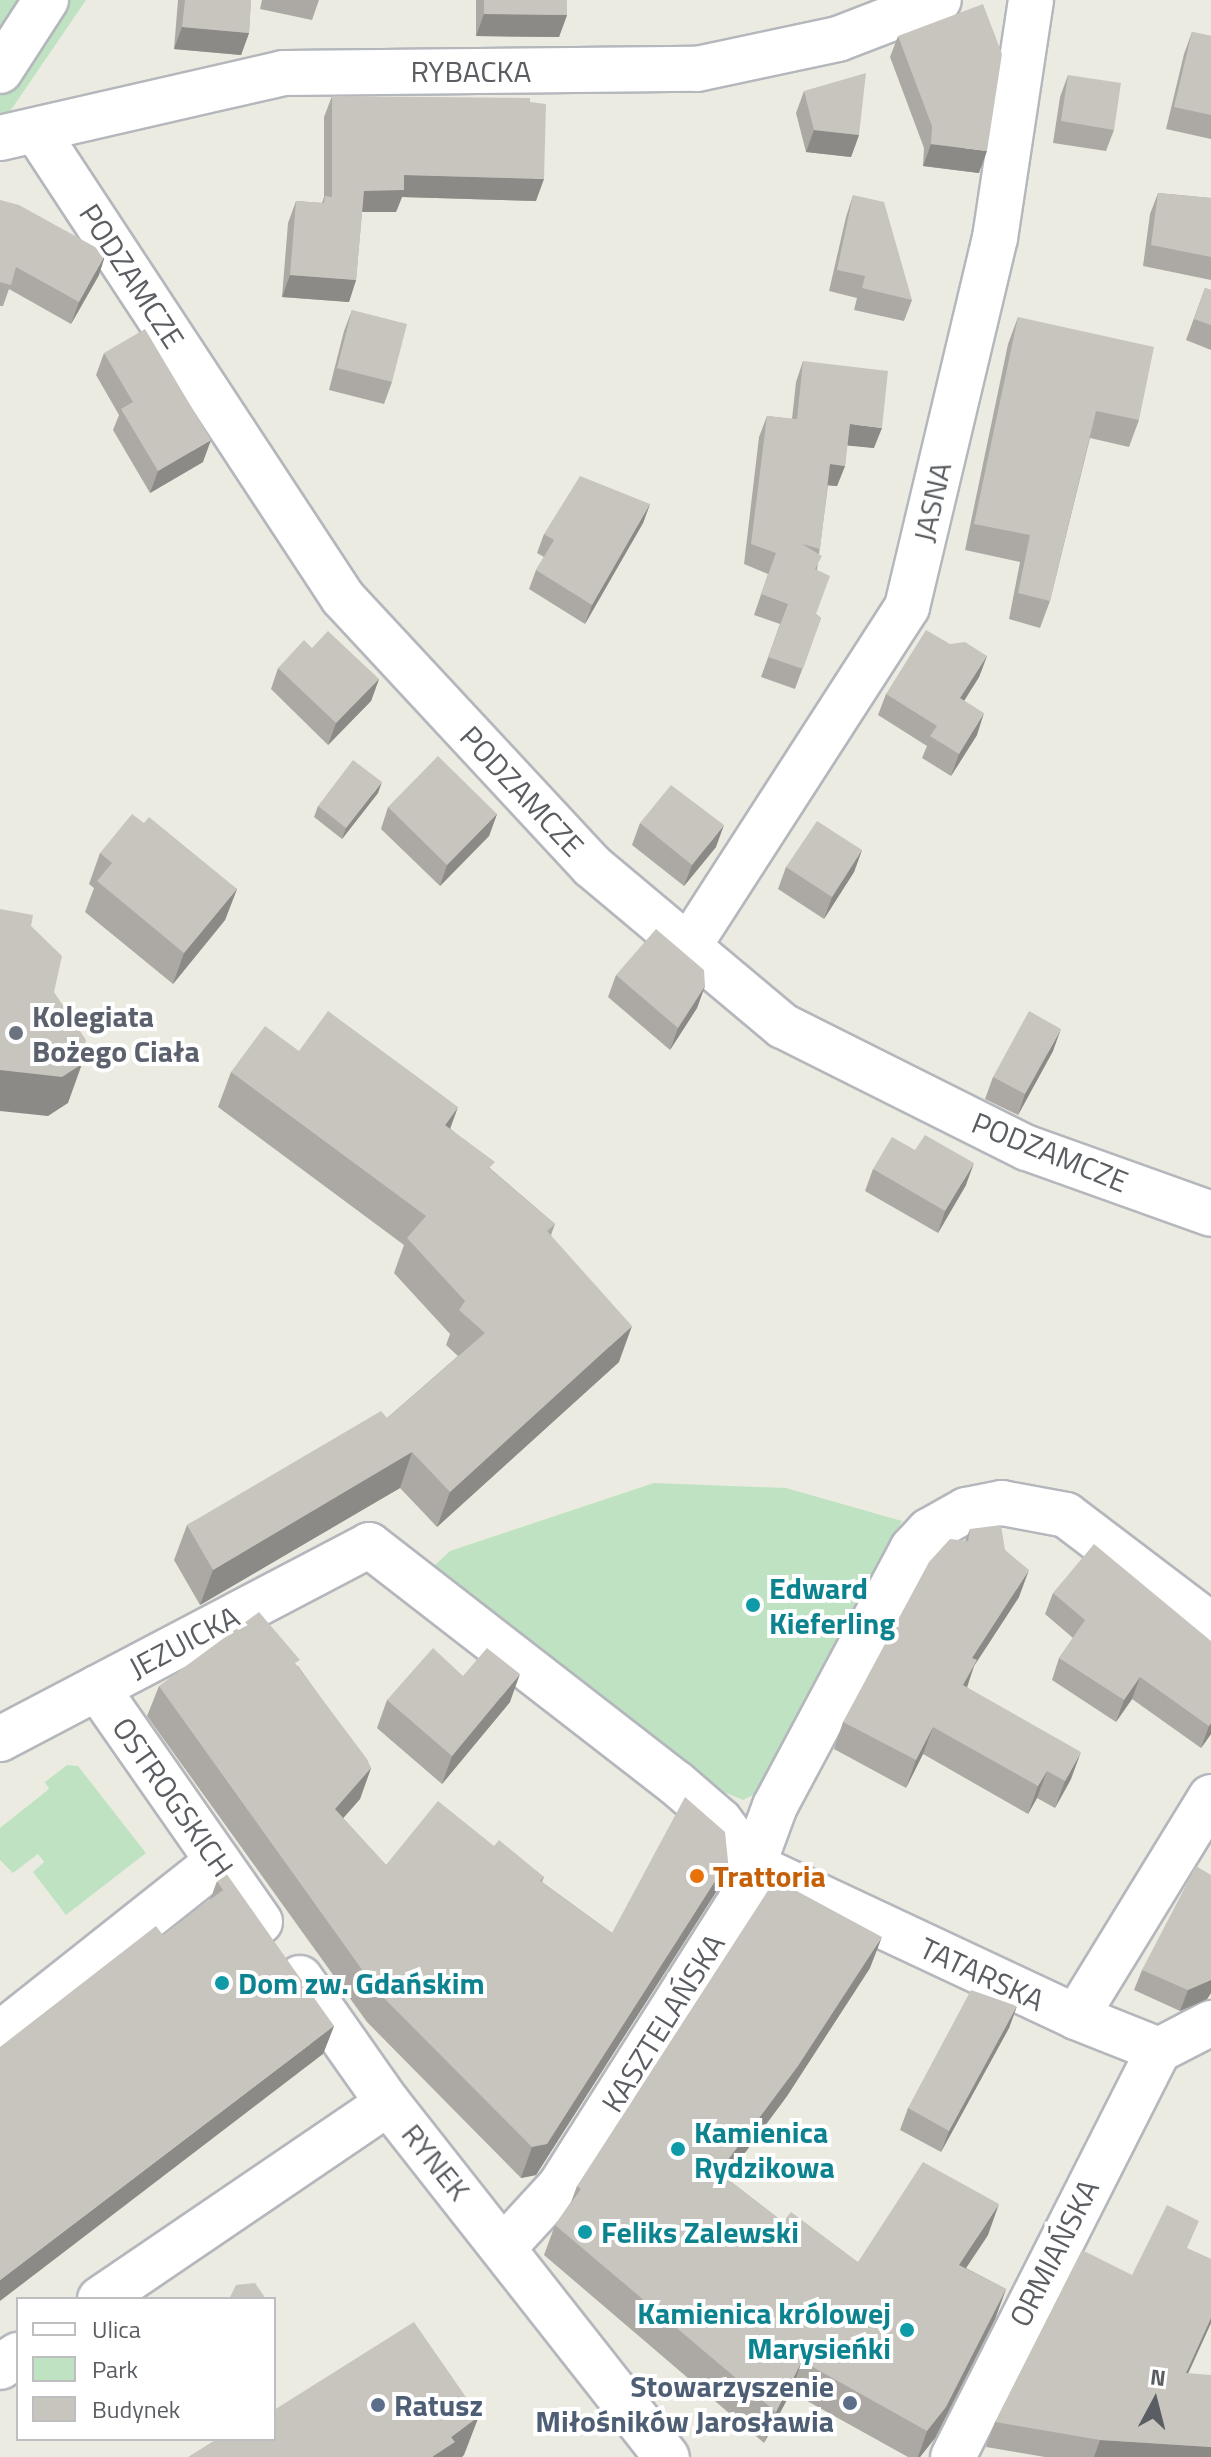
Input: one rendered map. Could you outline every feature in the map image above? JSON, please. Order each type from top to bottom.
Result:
[{"type":"street","points":[[0,71],[46,0]]},
{"type":"street","name":"RYBACKA","points":[[19,135],[283,73],[697,69],[838,39],[939,0]]},
{"type":"street","name":"JASNA","points":[[688,947],[907,607],[995,238],[1031,0]]},
{"type":"street","name":"PODZAMCZE","points":[[19,135],[343,598],[592,866],[783,1026],[1027,1148],[1211,1214]]},
{"type":"street","name":"KASZTELAŃSKA","points":[[505,2246],[560,2186],[740,1901],[775,1806],[912,1549],[929,1531],[966,1510],[1002,1503],[1066,1515],[1211,1625]]},
{"type":"street","name":"JEZUICKA","points":[[0,1739],[369,1545],[676,1783],[720,1821],[754,1866]]},
{"type":"street","name":"OSTROGSKICH","points":[[97,1688],[388,2103]]},
{"type":"street","points":[[1076,2017],[1211,1797]]},
{"type":"street","points":[[0,2034],[218,1861]]},
{"type":"street","name":"TATARSKA","points":[[754,1866],[1076,2017],[1159,2050]]},
{"type":"street","points":[[1159,2050],[1211,2023]]},
{"type":"street","name":"ORMIAŃSKA","points":[[953,2457],[1159,2050]]},
{"type":"street","name":"RYNEK","points":[[103,2297],[388,2103],[505,2246],[667,2457]]},
{"type":"green space","points":[[0,0],[86,0],[0,126]]},
{"type":"green space","points":[[654,1483],[786,1488],[902,1521],[755,1794],[743,1800],[724,1792],[447,1586],[432,1568],[450,1551]]},
{"type":"green space","points":[[67,1765],[78,1766],[146,1853],[66,1915],[33,1872],[44,1862],[38,1854],[13,1873],[0,1860],[0,1828],[49,1789],[45,1782]]},
{"type":"building","points":[[185,0],[251,0],[249,33],[182,27]]},
{"type":"building","points":[[484,0],[567,0],[567,15],[484,14]]},
{"type":"building","points":[[983,4],[1002,54],[987,151],[931,144],[932,126],[898,36]]},
{"type":"building","points":[[1192,32],[1211,36],[1211,115],[1174,107]]},
{"type":"building","points":[[866,73],[859,135],[814,130],[804,91]]},
{"type":"building","points":[[1068,75],[1121,83],[1114,130],[1061,121]]},
{"type":"building","points":[[332,96],[530,98],[530,102],[546,104],[544,179],[404,175],[404,190],[364,191],[356,280],[290,275],[296,201],[324,203],[325,196],[332,197]]},
{"type":"building","points":[[1158,193],[1211,198],[1211,257],[1151,245]]},
{"type":"building","points":[[853,195],[884,202],[912,300],[862,288],[865,276],[837,270]]},
{"type":"building","points":[[0,200],[19,205],[106,253],[79,302],[16,267],[11,285],[0,282]]},
{"type":"building","points":[[1205,288],[1211,290],[1211,325],[1194,319]]},
{"type":"building","points":[[352,310],[407,324],[392,382],[337,368]]},
{"type":"building","points":[[1018,317],[1154,347],[1139,420],[1096,411],[1050,601],[1018,593],[1030,535],[974,524]]},
{"type":"building","points":[[145,329],[211,440],[158,471],[121,409],[133,402],[104,353]]},
{"type":"building","points":[[803,361],[888,371],[882,428],[850,424],[845,466],[830,464],[820,549],[802,544],[822,556],[815,569],[830,576],[816,614],[821,618],[803,669],[768,657],[788,604],[761,594],[776,553],[751,544],[767,416],[797,419]]},
{"type":"building","points":[[580,476],[650,504],[592,605],[536,570],[554,540],[544,534]]},
{"type":"building","points":[[926,630],[950,644],[965,642],[987,656],[960,698],[984,713],[959,754],[930,736],[937,726],[886,694]]},
{"type":"building","points":[[328,631],[379,679],[336,723],[278,668],[304,640],[312,648]]},
{"type":"building","points":[[438,756],[497,814],[447,865],[388,807]]},
{"type":"building","points":[[353,760],[382,782],[346,828],[318,806]]},
{"type":"building","points":[[671,785],[724,825],[692,865],[640,823]]},
{"type":"building","points":[[132,814],[144,823],[149,817],[237,889],[184,953],[97,881],[112,863],[100,853]]},
{"type":"building","points":[[817,821],[862,850],[832,897],[786,867]]},
{"type":"building","points":[[0,909],[33,915],[31,926],[62,956],[54,992],[86,1040],[82,1064],[62,1077],[0,1070]]},
{"type":"building","points":[[656,929],[704,970],[705,986],[678,1028],[616,975]]},
{"type":"building","points":[[328,1011],[458,1107],[445,1125],[495,1162],[489,1168],[555,1224],[547,1231],[632,1326],[450,1492],[412,1452],[213,1570],[187,1525],[381,1411],[387,1418],[485,1333],[459,1310],[465,1301],[407,1238],[426,1216],[231,1072],[265,1026],[299,1051]]},
{"type":"building","points":[[1029,1011],[1061,1029],[1025,1094],[993,1077]]},
{"type":"building","points":[[925,1135],[974,1163],[945,1211],[873,1169],[892,1137],[915,1150]]},
{"type":"building","points":[[1001,1525],[1005,1550],[1029,1570],[972,1658],[977,1660],[963,1685],[1081,1752],[1065,1781],[1047,1771],[1038,1786],[933,1727],[916,1760],[843,1722],[929,1562],[950,1539],[968,1541],[970,1529]]},
{"type":"building","points":[[1094,1544],[1211,1641],[1209,1726],[1140,1677],[1124,1700],[1059,1658],[1085,1620],[1053,1593]]},
{"type":"building","points":[[259,1612],[300,1660],[295,1663],[367,1759],[371,1768],[335,1809],[386,1865],[438,1801],[494,1846],[499,1840],[544,1877],[540,1881],[612,1933],[685,1797],[725,1832],[728,1861],[547,2144],[532,2147],[378,1992],[159,1686]]},
{"type":"building","points":[[433,1648],[463,1676],[487,1648],[520,1674],[452,1756],[387,1700]]},
{"type":"building","points":[[1196,1866],[1211,1875],[1211,1980],[1188,1990],[1142,1970]]},
{"type":"building","points":[[226,1873],[334,2026],[0,2280],[0,2047],[156,1926],[163,1935],[223,1890],[217,1881]]},
{"type":"building","points":[[782,1883],[882,1937],[798,2066],[719,2172],[783,2222],[791,2212],[858,2262],[923,2162],[999,2204],[959,2265],[1006,2289],[946,2407],[927,2431],[802,2361],[776,2412],[555,2225],[581,2189],[577,2186],[769,1889]]},
{"type":"building","points":[[971,1990],[1017,2006],[949,2131],[908,2108]]},
{"type":"building","points":[[1167,2205],[1199,2221],[1187,2248],[1211,2259],[1211,2318],[1186,2373],[1211,2375],[1211,2447],[1100,2440],[995,2422],[1082,2250],[1132,2275]]},
{"type":"building","points":[[255,2283],[265,2297],[230,2297],[236,2285]]},
{"type":"building","points":[[414,2322],[479,2416],[451,2437],[455,2442],[432,2457],[188,2457],[214,2441],[276,2441],[276,2409]]},
{"type":"place","name":"Kolegiata Bożego Ciała","points":[[16,1033]]},
{"type":"place","name":"Edward Kieferling","points":[[753,1605]]},
{"type":"place","name":"Trattoria","points":[[697,1876]]},
{"type":"place","name":"Dom zw. Gdańskim","points":[[222,1983]]},
{"type":"place","name":"Kamienica Rydzikowa","points":[[678,2149]]},
{"type":"place","name":"Feliks Zalewski","points":[[585,2232]]},
{"type":"place","name":"Kamienica królowej Marysieńki","points":[[907,2330]]},
{"type":"place","name":"Stowarzyszenie Miłośników Jarosławia","points":[[850,2403]]},
{"type":"place","name":"Ratusz","points":[[378,2405]]}]
